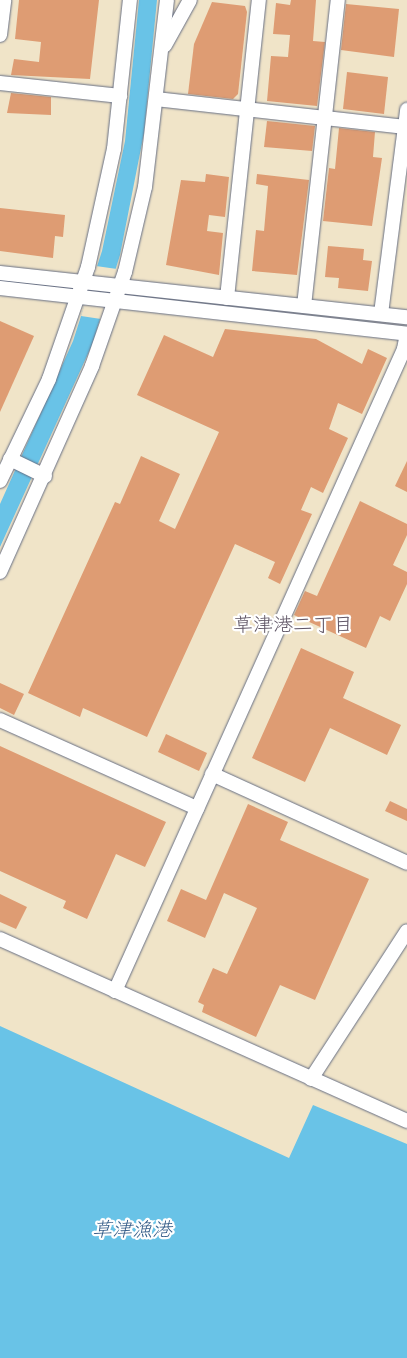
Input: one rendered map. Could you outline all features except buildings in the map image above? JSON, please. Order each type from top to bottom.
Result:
[{"type":"street","points":[[0,35],[4,0]]},
{"type":"street","points":[[0,481],[14,461],[83,297],[108,182],[120,96],[130,0]]},
{"type":"street","points":[[0,572],[112,300],[144,187],[167,0]]},
{"type":"street","points":[[162,51],[190,0]]},
{"type":"street","points":[[227,298],[259,0]]},
{"type":"street","points":[[304,306],[327,119],[338,0]]},
{"type":"street","points":[[0,83],[120,96]]},
{"type":"street","points":[[156,99],[406,127]]},
{"type":"street","points":[[381,314],[407,110]]},
{"type":"street","points":[[0,273],[407,317]]},
{"type":"street","points":[[0,288],[407,334],[404,349],[114,991]]},
{"type":"street","points":[[14,461],[41,474]]},
{"type":"street","points":[[0,720],[197,808]]},
{"type":"street","points":[[212,774],[407,863]]},
{"type":"street","points":[[311,1079],[407,931]]},
{"type":"street","points":[[0,940],[407,1121]]},
{"type":"water","points":[[139,0],[157,0],[144,133],[120,255],[92,345],[0,547],[0,504],[73,341],[102,251],[125,141]]},
{"type":"water","name":"草津漁港","points":[[0,1026],[289,1158],[313,1105],[407,1144],[407,1358],[0,1358]]},
{"type":"pier","points":[[96,266],[117,269],[101,319],[81,316]]},
{"type":"district","name":"草津港二丁目","points":[[293,623]]}]
